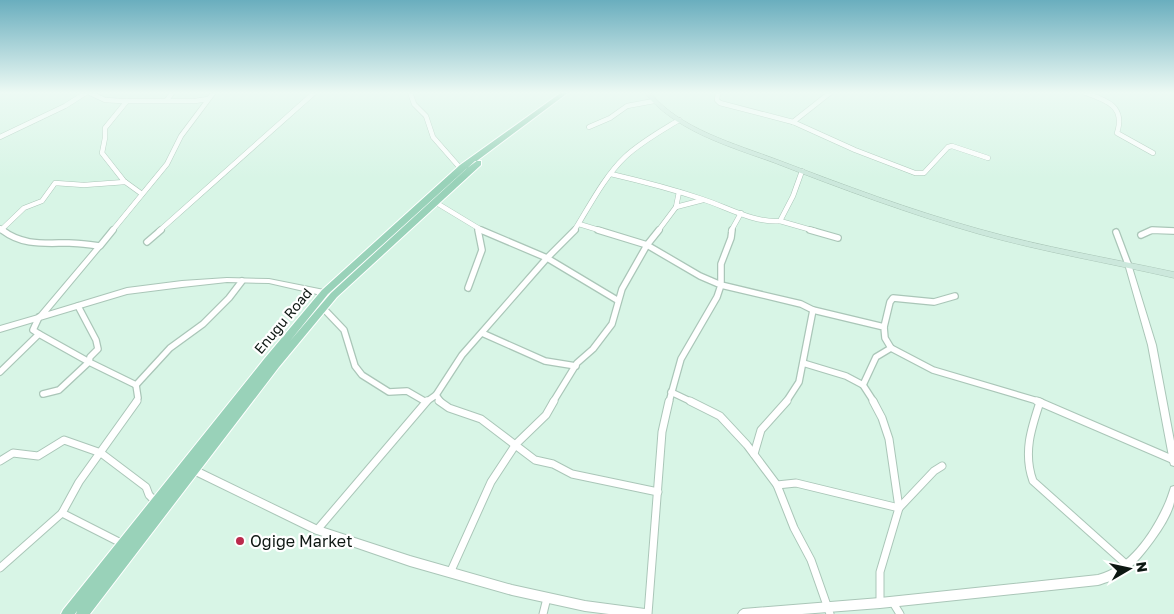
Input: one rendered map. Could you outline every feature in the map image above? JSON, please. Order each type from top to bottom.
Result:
[{"type":"main road","name":"Enugu Road","points":[[67,614],[325,292],[461,169],[527,121]]},
{"type":"main road","points":[[82,614],[276,364],[334,295],[469,170],[536,121]]},
{"type":"main road","points":[[680,121],[745,150],[954,224],[1040,247],[1174,275]]},
{"type":"street","points":[[0,137],[34,121]]},
{"type":"street","points":[[112,121],[105,128],[107,134],[106,143],[102,153],[125,182],[142,194]]},
{"type":"street","points":[[136,385],[89,362],[32,330],[39,317],[167,164],[181,136],[192,121]]},
{"type":"street","points":[[147,242],[284,121]]},
{"type":"street","points":[[427,121],[433,137],[461,169]]},
{"type":"street","points":[[589,127],[603,121]]},
{"type":"street","points":[[317,530],[426,402],[436,395],[462,355],[547,258],[573,233],[624,158],[650,138],[678,121]]},
{"type":"street","points":[[788,121],[855,150],[919,174],[924,173],[948,147],[952,146],[988,158]]},
{"type":"street","points":[[1120,121],[1117,133],[1120,136],[1153,153]]},
{"type":"street","points":[[780,221],[793,196],[802,171]]},
{"type":"street","points":[[612,174],[679,192],[741,213],[774,222],[780,221],[838,238]]},
{"type":"street","points":[[100,246],[66,243],[46,245],[27,243],[13,239],[1,229],[24,208],[42,201],[55,183],[84,185],[125,182]]},
{"type":"street","points":[[450,573],[490,482],[516,444],[546,414],[576,366],[593,349],[612,324],[617,300],[622,289],[647,245],[676,207],[679,192]]},
{"type":"street","points":[[676,207],[703,200]]},
{"type":"street","points":[[435,202],[478,228],[547,258],[617,300]]},
{"type":"street","points":[[194,470],[317,530],[450,573],[585,606],[646,614],[662,432],[671,392],[681,359],[717,297],[721,284],[721,264],[731,238],[730,233],[741,213]]},
{"type":"street","points":[[579,224],[647,245],[700,276],[721,284],[801,304],[813,310],[884,327]]},
{"type":"street","points":[[468,288],[482,250],[478,228]]},
{"type":"street","points":[[1141,235],[1152,230],[1174,231]]},
{"type":"street","points":[[1116,232],[1128,264],[1152,345],[1174,461]]},
{"type":"street","points":[[136,385],[170,348],[203,324],[229,298],[242,281]]},
{"type":"street","points":[[0,329],[127,291],[182,284],[269,281],[334,295]]},
{"type":"street","points":[[955,296],[934,302],[893,298],[890,302],[884,327],[885,338],[891,348],[933,370],[1040,402],[1174,461]]},
{"type":"street","points":[[43,394],[59,390],[89,362],[90,357],[98,349],[98,345],[78,306]]},
{"type":"street","points":[[323,308],[344,330],[355,366],[362,375],[389,392],[407,391],[426,402]]},
{"type":"street","points":[[754,454],[761,430],[787,401],[799,382],[813,310]]},
{"type":"street","points":[[482,333],[545,361],[576,366]]},
{"type":"street","points":[[0,372],[39,334]]},
{"type":"street","points":[[863,385],[876,357],[891,348]]},
{"type":"street","points":[[803,363],[846,376],[863,385],[882,418],[889,440],[899,508],[880,572],[880,603]]},
{"type":"street","points":[[0,568],[62,513],[80,482],[136,403],[138,398],[136,385]]},
{"type":"street","points":[[671,392],[720,416],[754,454],[777,485],[794,528],[810,560],[828,611]]},
{"type":"street","points":[[436,395],[439,401],[449,408],[481,419],[535,460],[553,464],[572,474],[658,492]]},
{"type":"street","points":[[1040,402],[1030,430],[1027,464],[1034,481],[1127,565]]},
{"type":"street","points":[[0,461],[13,453],[38,456],[64,440],[100,453],[146,487],[149,495],[156,502]]},
{"type":"street","points":[[899,508],[934,471],[942,466]]},
{"type":"street","points":[[777,485],[796,483],[899,508]]},
{"type":"street","points":[[743,614],[828,611],[892,601],[1098,580],[1113,575],[1127,565],[1143,547],[1171,503],[1174,490]]},
{"type":"street","points":[[62,513],[123,544]]},
{"type":"street","points":[[543,614],[547,598]]},
{"type":"street","points":[[892,601],[900,614]]},
{"type":"place","name":"Ogige Market","points":[[240,541]]}]
